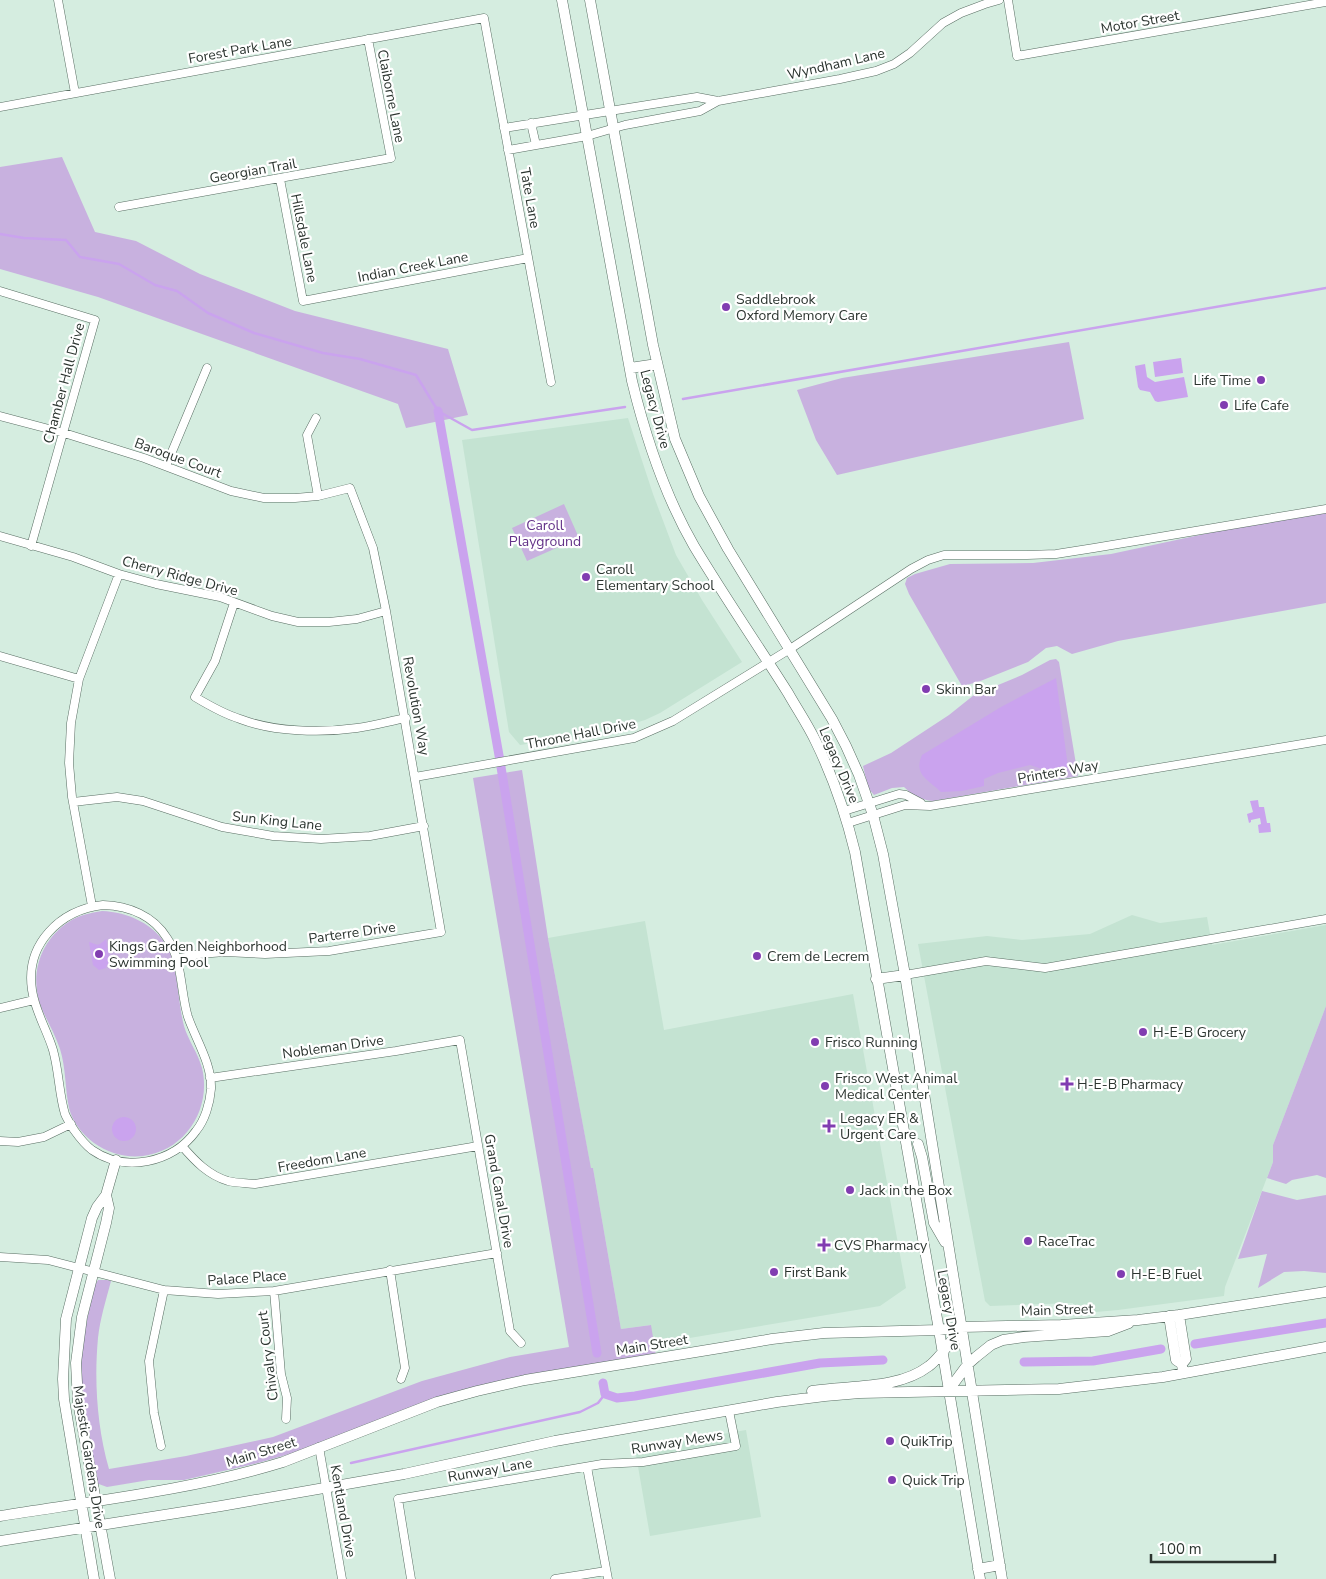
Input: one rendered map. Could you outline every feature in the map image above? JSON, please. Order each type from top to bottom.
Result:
[{"type":"main road","name":"Legacy Drive","points":[[562,0],[630,368],[642,423],[655,464],[669,497],[695,547],[768,661],[816,743],[848,823],[855,852],[939,1330],[979,1574]]},
{"type":"main road","name":"Legacy Drive","points":[[590,0],[657,364],[675,439],[698,496],[728,549],[832,718],[846,746],[873,815],[883,854],[905,975],[1002,1579]]},
{"type":"main road","points":[[630,368],[657,364]]},
{"type":"main road","points":[[876,979],[905,975]]},
{"type":"main road","points":[[906,1146],[932,1143]]},
{"type":"main road","points":[[918,1144],[934,1223],[950,1250]]},
{"type":"main road","name":"Majestic Gardens Drive","points":[[94,1579],[64,1399],[66,1319],[92,1218],[106,1195],[116,1160]]},
{"type":"main road","name":"Majestic Gardens Drive","points":[[106,1195],[108,1208],[106,1223],[82,1317],[76,1363],[78,1402],[110,1579]]},
{"type":"main road","name":"Main Street","points":[[0,1516],[160,1490],[238,1475],[283,1462],[437,1402],[525,1380],[772,1339],[824,1333],[1061,1325],[1138,1320],[1326,1292]]},
{"type":"main road","points":[[1174,1316],[1186,1358],[1182,1368]]},
{"type":"main road","points":[[948,1391],[968,1364],[992,1345],[1003,1340],[1108,1332],[1138,1320]]},
{"type":"main road","points":[[777,1402],[800,1392],[882,1384],[908,1377],[931,1365],[962,1327]]},
{"type":"main road","points":[[0,1541],[404,1474],[555,1441],[777,1402],[846,1394],[1059,1389],[1163,1377],[1182,1368],[1326,1347]]},
{"type":"main road","points":[[979,1574],[1000,1565]]},
{"type":"street","points":[[58,0],[76,93]]},
{"type":"street","name":"Wyndham Lane","points":[[504,128],[697,97],[718,100],[840,79],[876,70],[894,64],[910,53],[943,22],[961,13],[1000,0]]},
{"type":"street","name":"Motor Street","points":[[1008,0],[1017,56],[1326,2]]},
{"type":"street","name":"Forest Park Lane","points":[[0,107],[484,18]]},
{"type":"street","name":"Tate Lane","points":[[484,18],[551,382]]},
{"type":"street","name":"Claiborne Lane","points":[[368,39],[391,158]]},
{"type":"street","name":"Wyndham Lane","points":[[508,150],[587,136],[614,128],[700,111],[718,100]]},
{"type":"street","points":[[531,123],[536,145]]},
{"type":"street","name":"Georgian Trail","points":[[119,208],[391,158]]},
{"type":"street","name":"Hillsdale Lane","points":[[280,179],[303,301]]},
{"type":"street","name":"Indian Creek Lane","points":[[303,301],[528,258]]},
{"type":"street","name":"Chamber Hall Drive","points":[[0,291],[95,320],[31,546]]},
{"type":"street","points":[[166,466],[207,368]]},
{"type":"street","name":"Baroque Court","points":[[0,416],[64,433],[166,466],[231,491],[264,498],[318,496],[350,488]]},
{"type":"street","points":[[316,418],[307,435],[318,496]]},
{"type":"street","name":"Revolution Way","points":[[350,488],[373,548],[386,611],[406,718],[441,932]]},
{"type":"street","name":"Throne Hall Drive","points":[[416,777],[634,738],[673,720],[790,649],[911,569],[928,560],[944,555],[1056,554],[1326,509]]},
{"type":"street","name":"Cherry Ridge Drive","points":[[0,536],[73,557],[119,574],[156,584],[220,597],[272,616],[298,622],[329,622],[386,611]]},
{"type":"street","points":[[92,906],[73,802],[69,763],[71,723],[79,679],[119,574]]},
{"type":"street","points":[[234,603],[215,661],[195,698],[241,720],[280,729],[318,731],[356,728],[406,718]]},
{"type":"street","points":[[0,656],[79,679]]},
{"type":"street","name":"Printers Way","points":[[848,823],[905,805],[930,806],[1326,740]]},
{"type":"street","points":[[844,810],[896,794],[901,794],[930,806]]},
{"type":"street","name":"Sun King Lane","points":[[73,802],[117,797],[144,801],[222,827],[274,836],[322,838],[370,836],[424,826]]},
{"type":"street","points":[[92,906],[114,906],[130,909],[146,916],[167,936],[177,959],[188,1017],[201,1047],[210,1078],[211,1088],[208,1104],[200,1125],[192,1137],[170,1154],[158,1159],[129,1162],[116,1160],[93,1150],[85,1144],[65,1114],[53,1052],[34,1000],[31,981],[32,967],[41,943],[50,929],[70,914],[92,906]]},
{"type":"street","points":[[905,975],[986,960],[1044,968],[1326,919]]},
{"type":"street","name":"Parterre Drive","points":[[177,959],[199,954],[225,952],[265,954],[329,951],[441,932]]},
{"type":"street","points":[[0,1008],[34,1000]]},
{"type":"street","name":"Nobleman Drive","points":[[210,1078],[460,1040]]},
{"type":"street","name":"Grand Canal Drive","points":[[460,1040],[510,1331],[521,1342]]},
{"type":"street","points":[[0,1141],[18,1142],[44,1137],[70,1124]]},
{"type":"street","name":"Freedom Lane","points":[[182,1146],[209,1173],[228,1181],[255,1184],[478,1146]]},
{"type":"street","name":"Palace Place","points":[[0,1257],[48,1260],[164,1290],[218,1294],[274,1291],[497,1253]]},
{"type":"street","points":[[390,1270],[406,1368],[401,1379]]},
{"type":"street","points":[[161,1446],[154,1414],[149,1361],[164,1290]]},
{"type":"street","name":"Chivalry Court","points":[[274,1291],[281,1374],[287,1398],[286,1419]]},
{"type":"street","name":"Runway Mews","points":[[587,1467],[607,1463],[643,1462],[736,1446],[729,1411]]},
{"type":"street","name":"Kentland Drive","points":[[319,1447],[342,1579]]},
{"type":"street","points":[[554,1579],[607,1575],[587,1467]]},
{"type":"street","name":"Runway Lane","points":[[411,1579],[398,1499],[587,1467]]},
{"type":"shaded area","points":[[1181,358],[1183,373],[1155,377],[1153,362]]},
{"type":"shaded area","points":[[1145,364],[1147,377],[1155,382],[1184,377],[1188,397],[1158,402],[1155,401],[1150,392],[1140,390],[1135,366]]},
{"type":"shaded area","name":"Caroll Elementary School","points":[[628,418],[653,494],[676,555],[742,662],[660,713],[645,720],[605,732],[520,745],[509,732],[462,440]]},
{"type":"shaded area","points":[[1056,678],[1068,767],[1048,771],[1030,765],[998,773],[984,779],[984,786],[962,791],[941,792],[921,772],[919,768],[922,755],[1001,707]]},
{"type":"shaded area","points":[[1258,800],[1259,807],[1264,807],[1271,832],[1259,833],[1258,825],[1261,824],[1260,818],[1251,820],[1249,823],[1247,814],[1253,812],[1250,801]]},
{"type":"shaded area","points":[[1132,915],[1160,923],[1207,917],[1212,945],[1326,925],[1326,1006],[1273,1145],[1273,1162],[1225,1287],[1224,1296],[1085,1313],[1073,1310],[1073,1303],[990,1306],[985,1301],[918,944],[987,936],[1022,940],[1090,934]]},
{"type":"shaded area","points":[[645,921],[664,1030],[853,994],[906,1288],[880,1306],[654,1344],[650,1325],[621,1329],[593,1168],[591,1169],[548,938]]},
{"type":"shaded area","name":"Kings Garden Neighborhood Swimming Pool","points":[[106,939],[110,962],[106,968],[99,970],[93,965],[89,942],[98,945]]},
{"type":"shaded area","points":[[124,1117],[132,1121],[136,1129],[132,1137],[124,1141],[116,1137],[112,1129],[116,1121]]},
{"type":"shaded area","points":[[746,1430],[761,1517],[650,1536],[635,1449]]},
{"type":"green space","points":[[62,157],[95,232],[136,241],[200,274],[295,311],[448,349],[468,415],[406,428],[398,404],[98,297],[0,269],[0,167]]},
{"type":"green space","points":[[1069,342],[1084,419],[837,475],[816,440],[797,390],[842,378]]},
{"type":"green space","name":"Caroll Playground","points":[[564,504],[579,538],[527,561],[512,528]]},
{"type":"green space","points":[[1326,508],[1326,603],[1118,641],[1072,654],[1057,646],[1046,648],[1028,662],[978,682],[962,686],[905,584],[907,578],[915,574],[950,564],[1033,563],[1111,554]]},
{"type":"green space","points":[[1056,659],[1059,662],[1078,776],[933,801],[917,797],[904,787],[892,788],[874,795],[868,788],[863,766],[891,753],[949,715],[974,695]]},
{"type":"green space","points":[[522,770],[548,938],[591,1168],[593,1168],[621,1329],[651,1325],[656,1355],[513,1379],[300,1451],[184,1480],[149,1480],[107,1487],[96,1483],[84,1414],[81,1372],[85,1329],[95,1285],[98,1280],[111,1281],[99,1331],[96,1371],[99,1420],[109,1469],[186,1456],[273,1437],[422,1381],[510,1357],[569,1347],[473,778]]},
{"type":"green space","points":[[102,911],[121,914],[140,921],[156,932],[168,948],[174,965],[184,1026],[202,1068],[203,1098],[199,1113],[192,1126],[183,1137],[171,1146],[143,1156],[119,1155],[108,1151],[88,1138],[73,1119],[69,1108],[60,1049],[41,1007],[38,995],[37,971],[44,948],[51,938],[74,919],[85,914]]},
{"type":"green space","points":[[1326,1006],[1326,1178],[1317,1175],[1292,1180],[1286,1184],[1267,1178],[1273,1162],[1273,1145]]},
{"type":"green space","points":[[1262,1191],[1297,1200],[1326,1195],[1326,1273],[1284,1272],[1258,1288],[1267,1254],[1238,1259]]},
{"type":"waterway","points":[[0,234],[24,238],[66,240],[80,257],[119,264],[155,285],[177,291],[208,313],[254,333],[323,353],[360,359],[416,375],[438,411],[472,430],[625,407]]},
{"type":"waterway","points":[[683,399],[1326,288]]},
{"type":"waterway","points":[[438,411],[500,761],[597,1353]]},
{"type":"waterway","points":[[1195,1344],[1326,1323]]},
{"type":"waterway","points":[[1024,1362],[1093,1361],[1161,1349]]},
{"type":"waterway","points":[[603,1383],[605,1394],[617,1398],[820,1363],[883,1360]]},
{"type":"waterway","points":[[351,1463],[580,1412],[598,1403],[605,1394]]},
{"type":"place","name":"Saddlebrook Oxford Memory Care","points":[[726,307]]},
{"type":"place","name":"Life Time","points":[[1261,380]]},
{"type":"place","name":"Life Cafe","points":[[1224,405]]},
{"type":"place","name":"Caroll Elementary School","points":[[586,577]]},
{"type":"place","name":"Skinn Bar","points":[[926,689]]},
{"type":"place","name":"Kings Garden Neighborhood Swimming Pool","points":[[99,954]]},
{"type":"place","name":"Crem de Lecrem","points":[[757,956]]},
{"type":"place","name":"H-E-B Grocery","points":[[1143,1032]]},
{"type":"place","name":"Frisco Running","points":[[815,1042]]},
{"type":"place","name":"H-E-B Pharmacy","points":[[1067,1084]]},
{"type":"place","name":"Frisco West Animal Medical Center","points":[[825,1086]]},
{"type":"place","name":"Legacy ER & Urgent Care","points":[[829,1126]]},
{"type":"place","name":"Jack in the Box","points":[[850,1190]]},
{"type":"place","name":"RaceTrac","points":[[1028,1241]]},
{"type":"place","name":"CVS Pharmacy","points":[[824,1245]]},
{"type":"place","name":"First Bank","points":[[774,1272]]},
{"type":"place","name":"H-E-B Fuel","points":[[1121,1274]]},
{"type":"place","name":"QuikTrip","points":[[890,1441]]},
{"type":"place","name":"Quick Trip","points":[[892,1480]]}]
